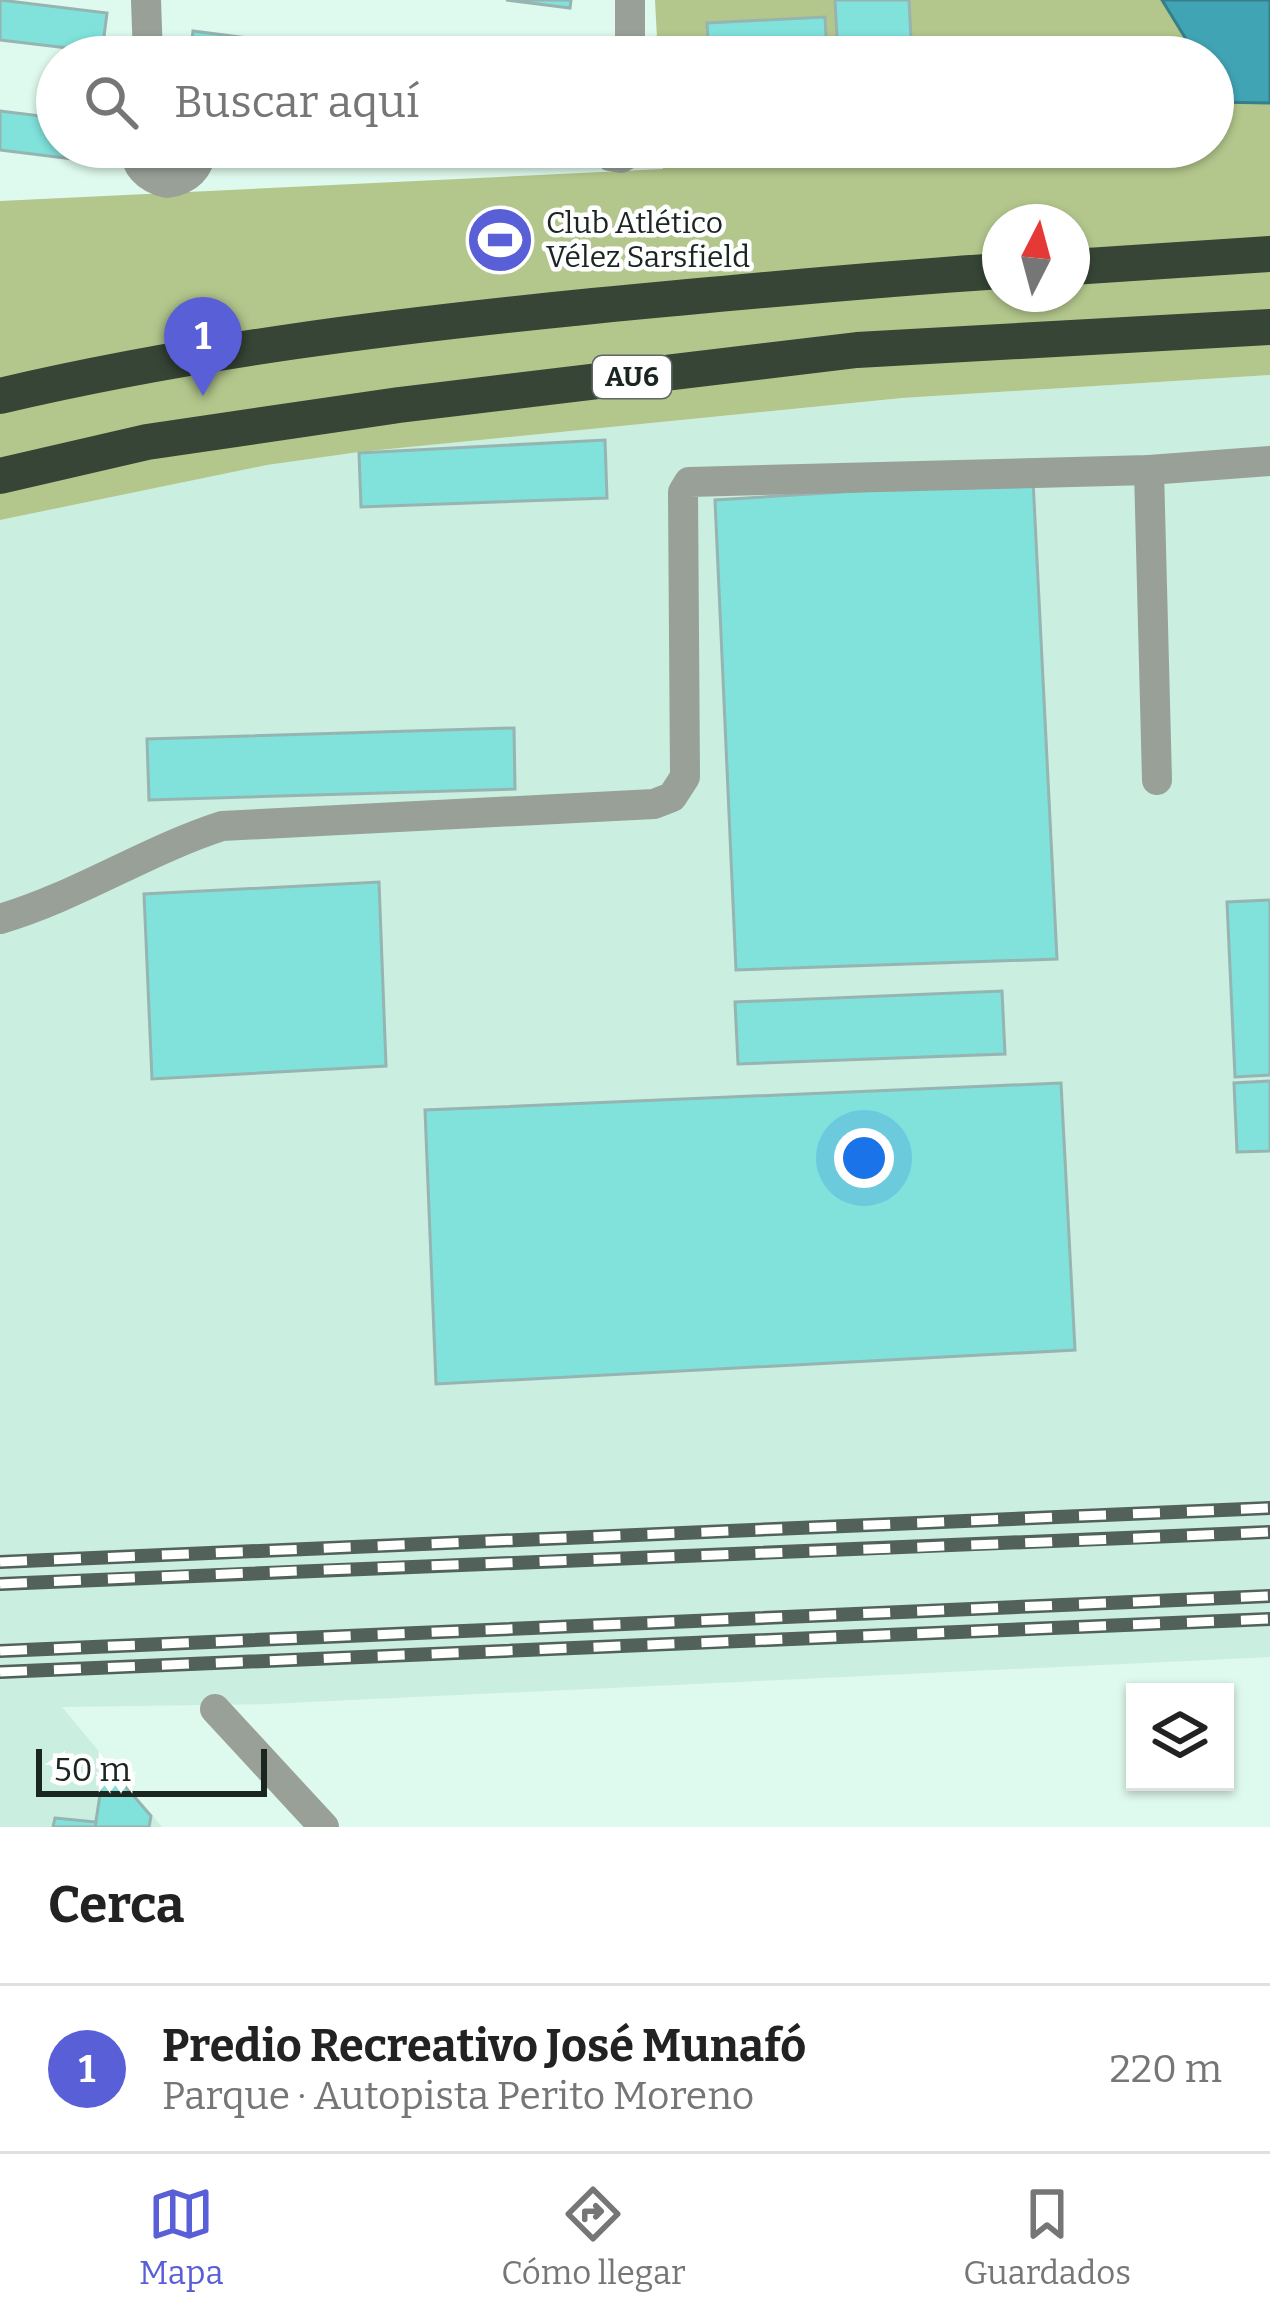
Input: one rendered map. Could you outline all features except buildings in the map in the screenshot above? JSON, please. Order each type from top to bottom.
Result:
[{"type":"highway","points":[[1090,266],[1270,254]]},
{"type":"highway","points":[[0,396],[203,353],[386,327],[982,272]]},
{"type":"highway","name":"AU6","points":[[0,476],[146,442],[315,417],[834,353],[1270,327]]},
{"type":"street","points":[[146,0],[147,36]]},
{"type":"street","points":[[630,0],[630,36]]},
{"type":"street","points":[[141,168],[167,183],[196,168]]},
{"type":"street","points":[[0,919],[112,875],[171,842],[222,826],[654,804],[672,797],[685,777],[683,492],[689,482],[1150,470],[1270,461]]},
{"type":"street","points":[[1150,470],[1157,780]]},
{"type":"street","points":[[214,1709],[324,1827]]},
{"type":"shaded area","points":[[1270,375],[1270,1657],[266,1704],[62,1707],[162,1827],[0,1827],[0,520],[267,465],[359,452],[902,398]]},
{"type":"green space","name":"Club Atlético Vélez Sarsfield","points":[[655,0],[1270,0],[1270,375],[902,398],[359,452],[267,465],[0,520],[0,201],[663,168],[1234,168],[1234,36],[657,36]]},
{"type":"water","points":[[1162,0],[1270,0],[1270,103],[1234,102],[1234,36],[1184,36]]},
{"type":"railway","points":[[0,1562],[1270,1508]]},
{"type":"railway","points":[[0,1584],[1270,1532]]},
{"type":"railway","points":[[0,1651],[1270,1596]]},
{"type":"railway","points":[[0,1672],[1270,1619]]},
{"type":"place","name":"Club Atlético Vélez Sarsfield","points":[[500,240]]},
{"type":"place","name":"Predio Recreativo José Munafó","points":[[203,396]]}]
